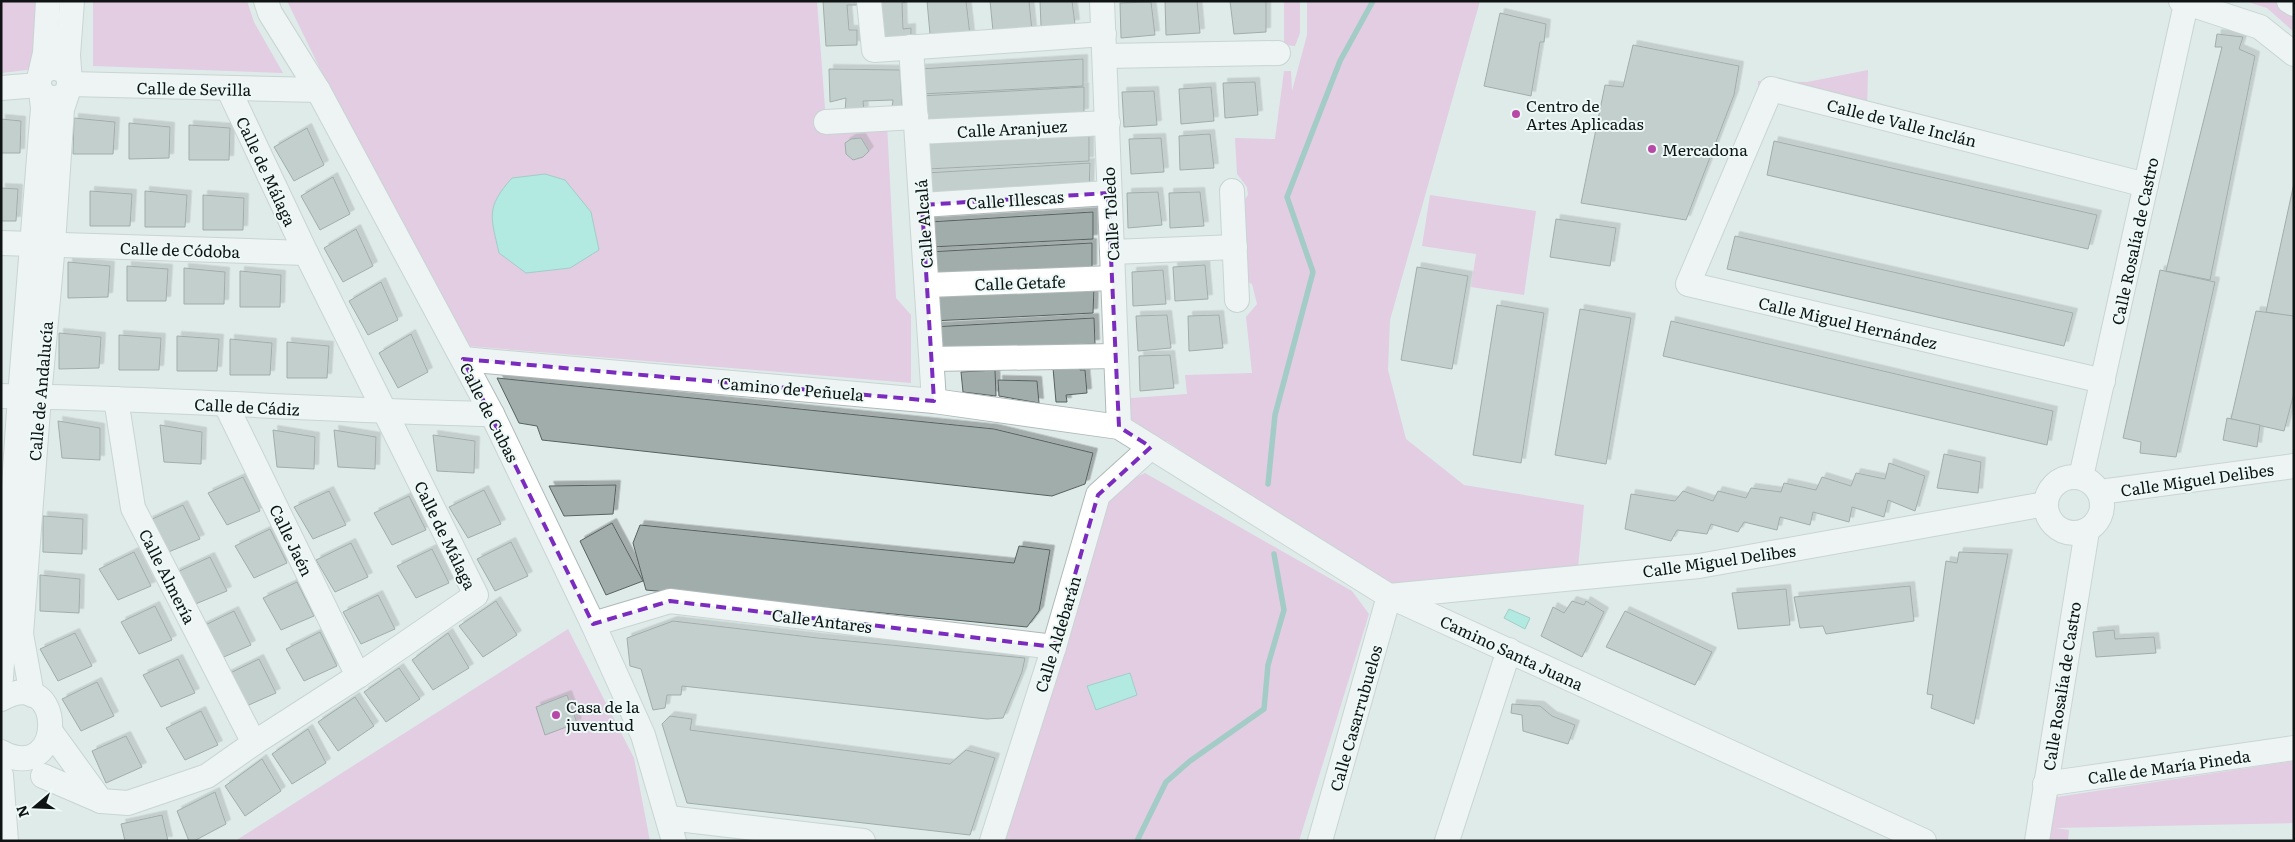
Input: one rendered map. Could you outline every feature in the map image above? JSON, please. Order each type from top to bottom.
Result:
[{"type":"street","name":"Calle de Andalucía","points":[[43,244],[44,108],[40,85],[45,53],[48,1]]},
{"type":"street","name":"Calle de Andalucía","points":[[1,678],[20,396],[62,108],[70,85],[68,55],[72,1]]},
{"type":"street","name":"Calle de Cubas","points":[[266,1],[270,13],[318,90],[492,414],[593,624],[643,735],[669,818],[674,841]]},
{"type":"street","points":[[869,1],[874,50],[911,47],[1105,45],[1278,53]]},
{"type":"street","name":"Calle Toledo","points":[[1102,1],[1108,123],[1108,193],[1114,278],[1119,427]]},
{"type":"street","points":[[2289,1],[2294,4]]},
{"type":"street","points":[[2185,2],[2260,27],[2294,54]]},
{"type":"street","name":"Calle Rosalía de Castro","points":[[2081,477],[2185,2]]},
{"type":"street","name":"Calle Alcalá","points":[[911,47],[934,401]]},
{"type":"street","points":[[1,88],[40,85],[50,98],[56,99],[66,93],[70,85]]},
{"type":"street","name":"Calle de Sevilla","points":[[70,85],[318,90]]},
{"type":"street","name":"Calle de Málaga","points":[[101,801],[128,802],[207,776],[476,595],[306,253],[228,88]]},
{"type":"street","name":"Calle de Valle Inclán","points":[[1726,195],[1771,88],[2146,185]]},
{"type":"street","name":"Calle Aranjuez","points":[[826,122],[916,125],[1108,123]]},
{"type":"street","points":[[1232,191],[1237,300]]},
{"type":"street","name":"Calle Illescas","points":[[922,205],[1108,193]]},
{"type":"street","name":"Calle Miguel Hernández","points":[[1726,195],[1688,284],[2103,381]]},
{"type":"street","name":"Calle de Códoba","points":[[1,242],[306,253]]},
{"type":"street","points":[[1112,252],[1235,247]]},
{"type":"street","name":"Calle Getafe","points":[[927,285],[1114,278]]},
{"type":"street","points":[[932,359],[1116,356]]},
{"type":"street","name":"Camino de Peñuela","points":[[463,359],[934,401],[1119,427]]},
{"type":"street","name":"Calle de Andalucía","points":[[20,396],[21,634],[32,695]]},
{"type":"street","name":"Calle de Cádiz","points":[[20,396],[385,412],[492,414]]},
{"type":"street","name":"Calle Almería","points":[[116,399],[133,508],[254,743]]},
{"type":"street","name":"Calle Jaén","points":[[226,405],[358,676]]},
{"type":"street","name":"Camino Santa Juana","points":[[1119,427],[1390,596],[1924,841]]},
{"type":"street","name":"Calle Aldebarán","points":[[992,841],[1054,647],[1098,495],[1151,447]]},
{"type":"street","name":"Calle Miguel Delibes","points":[[2100,492],[2294,466]]},
{"type":"street","points":[[2071,476],[2081,477],[2094,484],[2100,492],[2102,508],[2100,518],[2087,531],[2075,534],[2060,530],[2051,522],[2046,514],[2045,504],[2048,493],[2054,484],[2071,476]]},
{"type":"street","name":"Calle Miguel Delibes","points":[[1390,596],[1699,566],[2045,504]]},
{"type":"street","name":"Calle Rosalía de Castro","points":[[2037,841],[2087,531]]},
{"type":"street","name":"Calle Casarrubuelos","points":[[1320,841],[1390,596]]},
{"type":"street","name":"Calle Antares","points":[[593,624],[670,602],[1054,647]]},
{"type":"street","points":[[1447,841],[1509,650]]},
{"type":"street","points":[[1,699],[21,692],[32,695],[40,700],[50,714],[51,732],[41,750],[31,756],[20,758],[1,752]]},
{"type":"street","points":[[51,732],[101,801]]},
{"type":"street","name":"Calle de María Pineda","points":[[2045,784],[2294,748]]},
{"type":"street","points":[[1,775],[6,841]]},
{"type":"street","points":[[43,776],[101,801]]},
{"type":"street","points":[[669,818],[863,841]]},
{"type":"highlighted area","points":[[1108,193],[1119,427],[1151,447],[1098,495],[1054,647],[670,601],[593,624],[463,359],[934,401],[922,205]]},
{"type":"shaded area","points":[[1,1],[39,1],[36,69],[1,73]]},
{"type":"shaded area","points":[[93,1],[247,1],[254,22],[283,73],[93,66]]},
{"type":"shaded area","points":[[287,1],[817,1],[826,122],[887,124],[896,298],[911,315],[911,383],[455,345]]},
{"type":"shaded area","points":[[1284,1],[1300,1],[1300,33],[1295,46],[1284,45]]},
{"type":"shaded area","points":[[1307,1],[1480,1],[1390,320],[1388,370],[1406,439],[1464,485],[1584,505],[1577,578],[1389,596],[1167,441],[1151,447],[1119,427],[1118,399],[1187,394],[1185,375],[1252,373],[1246,317],[1257,304],[1252,284],[1244,280],[1240,206],[1248,195],[1247,187],[1237,174],[1235,138],[1275,139],[1284,71],[1291,71],[1292,91],[1307,35]]},
{"type":"shaded area","points":[[2245,1],[2276,1],[2294,16],[2294,32],[2267,8]]},
{"type":"shaded area","points":[[1868,70],[1867,113],[1758,92],[1758,81],[1807,82]]},
{"type":"shaded area","points":[[545,174],[565,180],[591,212],[599,250],[570,268],[526,273],[499,253],[492,213],[497,197],[512,178]]},
{"type":"shaded area","points":[[1430,195],[1536,211],[1524,295],[1471,287],[1476,254],[1422,246]]},
{"type":"shaded area","points":[[1145,473],[1352,591],[1369,614],[1299,841],[992,841],[1098,495]]},
{"type":"shaded area","points":[[1509,609],[1530,618],[1525,629],[1504,618]]},
{"type":"shaded area","points":[[568,629],[634,758],[650,841],[235,841]]},
{"type":"shaded area","points":[[1130,673],[1137,695],[1096,710],[1087,686]]},
{"type":"shaded area","points":[[2294,761],[2294,823],[2055,828],[2069,830],[2068,841],[2037,841],[2050,798]]},
{"type":"building","points":[[823,1],[856,1],[857,5],[847,5],[849,30],[857,30],[857,45],[826,46]]},
{"type":"building","points":[[878,1],[910,1],[902,3],[903,29],[911,28],[911,43],[880,45]]},
{"type":"building","points":[[927,1],[966,1],[970,35],[930,34]]},
{"type":"building","points":[[990,1],[1029,1],[1032,31],[993,31]]},
{"type":"building","points":[[1040,1],[1072,1],[1075,24],[1041,26]]},
{"type":"building","points":[[1165,1],[1197,1],[1200,33],[1166,35]]},
{"type":"building","points":[[1230,1],[1266,1],[1266,32],[1234,34]]},
{"type":"building","points":[[1151,2],[1155,35],[1121,38],[1120,3]]},
{"type":"building","name":"Centro de Artes Aplicadas","points":[[1500,13],[1546,24],[1544,42],[1540,42],[1531,96],[1484,86]]},
{"type":"building","points":[[2217,34],[2243,37],[2239,49],[2255,56],[2210,280],[2166,271],[2222,47],[2215,47]]},
{"type":"building","name":"Mercadona","points":[[1633,45],[1739,66],[1734,95],[1686,220],[1581,203],[1605,85],[1623,87]]},
{"type":"building","points":[[1083,59],[1083,86],[921,94],[919,69]]},
{"type":"building","points":[[829,69],[900,70],[902,107],[892,108],[893,100],[863,101],[864,111],[845,112],[846,98],[830,102]]},
{"type":"building","points":[[1255,82],[1258,115],[1225,118],[1223,83]]},
{"type":"building","points":[[1084,87],[1084,113],[922,121],[920,96]]},
{"type":"building","points":[[1211,87],[1214,121],[1181,124],[1179,89]]},
{"type":"building","points":[[1154,91],[1157,125],[1124,127],[1122,92]]},
{"type":"building","points":[[74,118],[115,122],[113,154],[73,154]]},
{"type":"building","points":[[1,119],[21,121],[20,153],[1,153]]},
{"type":"building","points":[[129,123],[170,127],[169,158],[129,159]]},
{"type":"building","points":[[189,125],[230,128],[229,160],[189,160]]},
{"type":"building","points":[[307,128],[324,165],[294,181],[274,147]]},
{"type":"building","points":[[1210,134],[1214,168],[1180,170],[1179,136]]},
{"type":"building","points":[[1089,135],[1089,161],[927,169],[925,144]]},
{"type":"building","points":[[861,138],[869,151],[863,157],[853,160],[846,154],[845,143],[851,139]]},
{"type":"building","points":[[1161,138],[1164,172],[1131,174],[1129,139]]},
{"type":"building","points":[[1774,141],[2097,215],[2088,249],[1767,175]]},
{"type":"building","points":[[1090,163],[1089,190],[927,198],[926,173]]},
{"type":"building","points":[[333,177],[350,214],[320,230],[301,196]]},
{"type":"building","points":[[2294,183],[2294,317],[2266,312]]},
{"type":"building","points":[[1,188],[18,189],[16,221],[1,221]]},
{"type":"building","points":[[90,191],[132,194],[130,226],[90,226]]},
{"type":"building","points":[[145,191],[187,195],[185,227],[145,227]]},
{"type":"building","points":[[1158,192],[1162,225],[1128,228],[1127,193]]},
{"type":"building","points":[[1200,192],[1204,226],[1170,228],[1169,193]]},
{"type":"building","points":[[203,195],[244,198],[243,230],[203,230]]},
{"type":"building","points":[[1093,212],[1093,239],[931,247],[929,222]]},
{"type":"building","points":[[1556,219],[1616,228],[1610,266],[1550,257]]},
{"type":"building","points":[[356,229],[373,266],[343,282],[324,248]]},
{"type":"building","points":[[1735,236],[2073,313],[2064,346],[1727,269]]},
{"type":"building","points":[[1092,243],[1092,269],[930,277],[928,252]]},
{"type":"building","points":[[68,262],[110,266],[108,297],[68,298]]},
{"type":"building","points":[[1205,265],[1208,299],[1175,301],[1173,267]]},
{"type":"building","points":[[127,266],[168,269],[166,301],[127,301]]},
{"type":"building","points":[[1417,267],[1468,276],[1452,369],[1401,360]]},
{"type":"building","points":[[184,268],[225,272],[224,304],[184,304]]},
{"type":"building","points":[[1163,270],[1166,304],[1133,306],[1132,272]]},
{"type":"building","points":[[2160,270],[2215,282],[2176,457],[2140,453],[2141,442],[2123,438]]},
{"type":"building","points":[[240,271],[281,275],[280,307],[240,307]]},
{"type":"building","points":[[381,282],[398,320],[368,335],[349,301]]},
{"type":"building","points":[[1094,287],[1093,313],[932,321],[930,296]]},
{"type":"building","points":[[1497,305],[1544,313],[1521,463],[1473,455]]},
{"type":"building","points":[[1580,309],[1631,318],[1606,464],[1555,455]]},
{"type":"building","points":[[2256,311],[2294,316],[2294,393],[2284,431],[2231,419]]},
{"type":"building","points":[[1167,315],[1171,348],[1138,351],[1136,316]]},
{"type":"building","points":[[1219,315],[1223,348],[1189,351],[1188,316]]},
{"type":"building","points":[[1094,318],[1095,344],[933,350],[932,327]]},
{"type":"building","points":[[1671,321],[2053,411],[2047,445],[1663,356]]},
{"type":"building","points":[[59,333],[101,337],[99,368],[59,369]]},
{"type":"building","points":[[411,334],[428,372],[398,388],[379,353]]},
{"type":"building","points":[[119,335],[161,338],[159,370],[119,370]]},
{"type":"building","points":[[177,336],[219,339],[217,371],[177,371]]},
{"type":"building","points":[[230,339],[272,343],[270,375],[230,375]]},
{"type":"building","points":[[287,342],[329,346],[327,378],[287,378]]},
{"type":"building","points":[[1170,355],[1174,388],[1140,391],[1139,356]]},
{"type":"building","points":[[1080,366],[1080,370],[1085,370],[1087,393],[1066,395],[1067,402],[1056,402],[1053,368]]},
{"type":"building","points":[[995,370],[996,396],[963,392],[961,372]]},
{"type":"building","points":[[497,378],[994,429],[1093,453],[1085,484],[1052,496],[542,440],[537,426],[519,423]]},
{"type":"building","points":[[998,380],[1037,381],[1039,403],[999,396]]},
{"type":"building","points":[[2227,418],[2260,425],[2257,447],[2223,440]]},
{"type":"building","points":[[58,421],[100,428],[100,460],[62,458]]},
{"type":"building","points":[[160,425],[202,432],[201,464],[164,462]]},
{"type":"building","points":[[273,430],[315,437],[314,469],[277,467]]},
{"type":"building","points":[[334,430],[376,437],[375,469],[338,467]]},
{"type":"building","points":[[433,435],[475,441],[474,473],[437,471]]},
{"type":"building","points":[[1944,454],[1981,462],[1978,493],[1937,488]]},
{"type":"building","points":[[1889,463],[1925,476],[1915,511],[1888,500],[1884,517],[1852,507],[1849,522],[1813,512],[1810,525],[1780,517],[1777,530],[1744,522],[1738,532],[1711,524],[1707,534],[1677,530],[1671,541],[1625,529],[1631,494],[1675,501],[1683,491],[1713,501],[1718,491],[1746,498],[1751,488],[1781,492],[1784,483],[1816,490],[1822,477],[1851,486],[1856,473],[1885,479]]},
{"type":"building","points":[[243,477],[260,511],[227,525],[208,493]]},
{"type":"building","points":[[616,485],[613,514],[564,516],[549,486]]},
{"type":"building","points":[[484,490],[501,524],[468,538],[449,507]]},
{"type":"building","points":[[329,491],[346,525],[313,539],[294,507]]},
{"type":"building","points":[[409,496],[426,530],[392,545],[374,513]]},
{"type":"building","points":[[183,505],[200,539],[166,553],[148,521]]},
{"type":"building","points":[[43,516],[83,519],[82,554],[43,552]]},
{"type":"building","points":[[612,523],[643,581],[606,595],[580,541]]},
{"type":"building","points":[[640,525],[1014,563],[1019,546],[1050,550],[1039,611],[1027,627],[646,590],[633,543]]},
{"type":"building","points":[[270,529],[287,563],[254,578],[235,546]]},
{"type":"building","points":[[511,542],[528,576],[495,591],[477,559]]},
{"type":"building","points":[[351,543],[368,577],[335,592],[316,560]]},
{"type":"building","points":[[432,549],[449,583],[416,598],[397,566]]},
{"type":"building","points":[[134,552],[151,586],[118,600],[99,569]]},
{"type":"building","points":[[1959,552],[2008,554],[1974,724],[1931,708],[1933,695],[1927,694],[1946,561],[1957,563]]},
{"type":"building","points":[[210,557],[227,591],[193,605],[175,573]]},
{"type":"building","points":[[40,575],[80,579],[79,613],[40,611]]},
{"type":"building","points":[[297,582],[314,616],[281,630],[263,598]]},
{"type":"building","points":[[1910,586],[1914,621],[1826,634],[1823,626],[1800,628],[1794,597]]},
{"type":"building","points":[[1786,589],[1790,625],[1738,629],[1732,593]]},
{"type":"building","points":[[378,595],[395,629],[361,644],[343,612]]},
{"type":"building","points":[[496,601],[517,635],[483,657],[459,626]]},
{"type":"building","points":[[1572,601],[1584,605],[1586,601],[1604,612],[1582,657],[1541,636],[1553,607],[1564,613]]},
{"type":"building","points":[[155,606],[172,640],[139,654],[121,622]]},
{"type":"building","points":[[234,611],[251,645],[217,660],[199,628]]},
{"type":"building","points":[[1625,611],[1712,652],[1695,685],[1606,647]]},
{"type":"building","points":[[673,621],[818,638],[1025,658],[1022,672],[1003,718],[987,719],[682,686],[681,695],[667,695],[665,708],[653,710],[641,669],[630,666],[627,638]]},
{"type":"building","points":[[2114,630],[2115,639],[2154,637],[2156,653],[2096,657],[2093,632]]},
{"type":"building","points":[[320,632],[337,666],[304,681],[286,649]]},
{"type":"building","points":[[75,633],[92,666],[58,681],[40,649]]},
{"type":"building","points":[[448,633],[469,668],[433,690],[412,660]]},
{"type":"building","points":[[178,659],[195,693],[161,707],[143,675]]},
{"type":"building","points":[[259,659],[276,693],[242,708],[224,676]]},
{"type":"building","points":[[399,668],[420,699],[386,722],[364,692]]},
{"type":"building","points":[[97,682],[114,716],[81,731],[62,699]]},
{"type":"building","name":"Casa de la juventud","points":[[567,695],[577,723],[545,735],[536,707]]},
{"type":"building","points":[[355,697],[374,726],[338,751],[318,722]]},
{"type":"building","points":[[1512,704],[1540,706],[1552,716],[1575,725],[1568,744],[1523,731],[1522,715],[1511,713]]},
{"type":"building","points":[[201,711],[218,745],[185,760],[166,728]]},
{"type":"building","points":[[670,716],[692,719],[690,730],[950,764],[966,750],[995,758],[970,835],[687,803],[662,724]]},
{"type":"building","points":[[308,729],[326,763],[292,784],[272,754]]},
{"type":"building","points":[[126,736],[142,767],[106,783],[92,751]]},
{"type":"building","points":[[262,759],[281,791],[245,816],[225,786]]},
{"type":"building","points":[[215,792],[226,824],[194,841],[189,841],[177,811]]},
{"type":"building","points":[[162,815],[168,841],[125,841],[121,824]]},
{"type":"waterway","points":[[1268,484],[1275,415],[1313,272],[1287,197],[1340,61],[1373,1]]},
{"type":"waterway","points":[[1137,841],[1166,782],[1190,761],[1264,709],[1268,665],[1284,610],[1274,554]]},
{"type":"place","name":"Centro de Artes Aplicadas","points":[[1516,114]]},
{"type":"place","name":"Mercadona","points":[[1652,149]]},
{"type":"place","name":"Casa de la juventud","points":[[556,715]]}]
